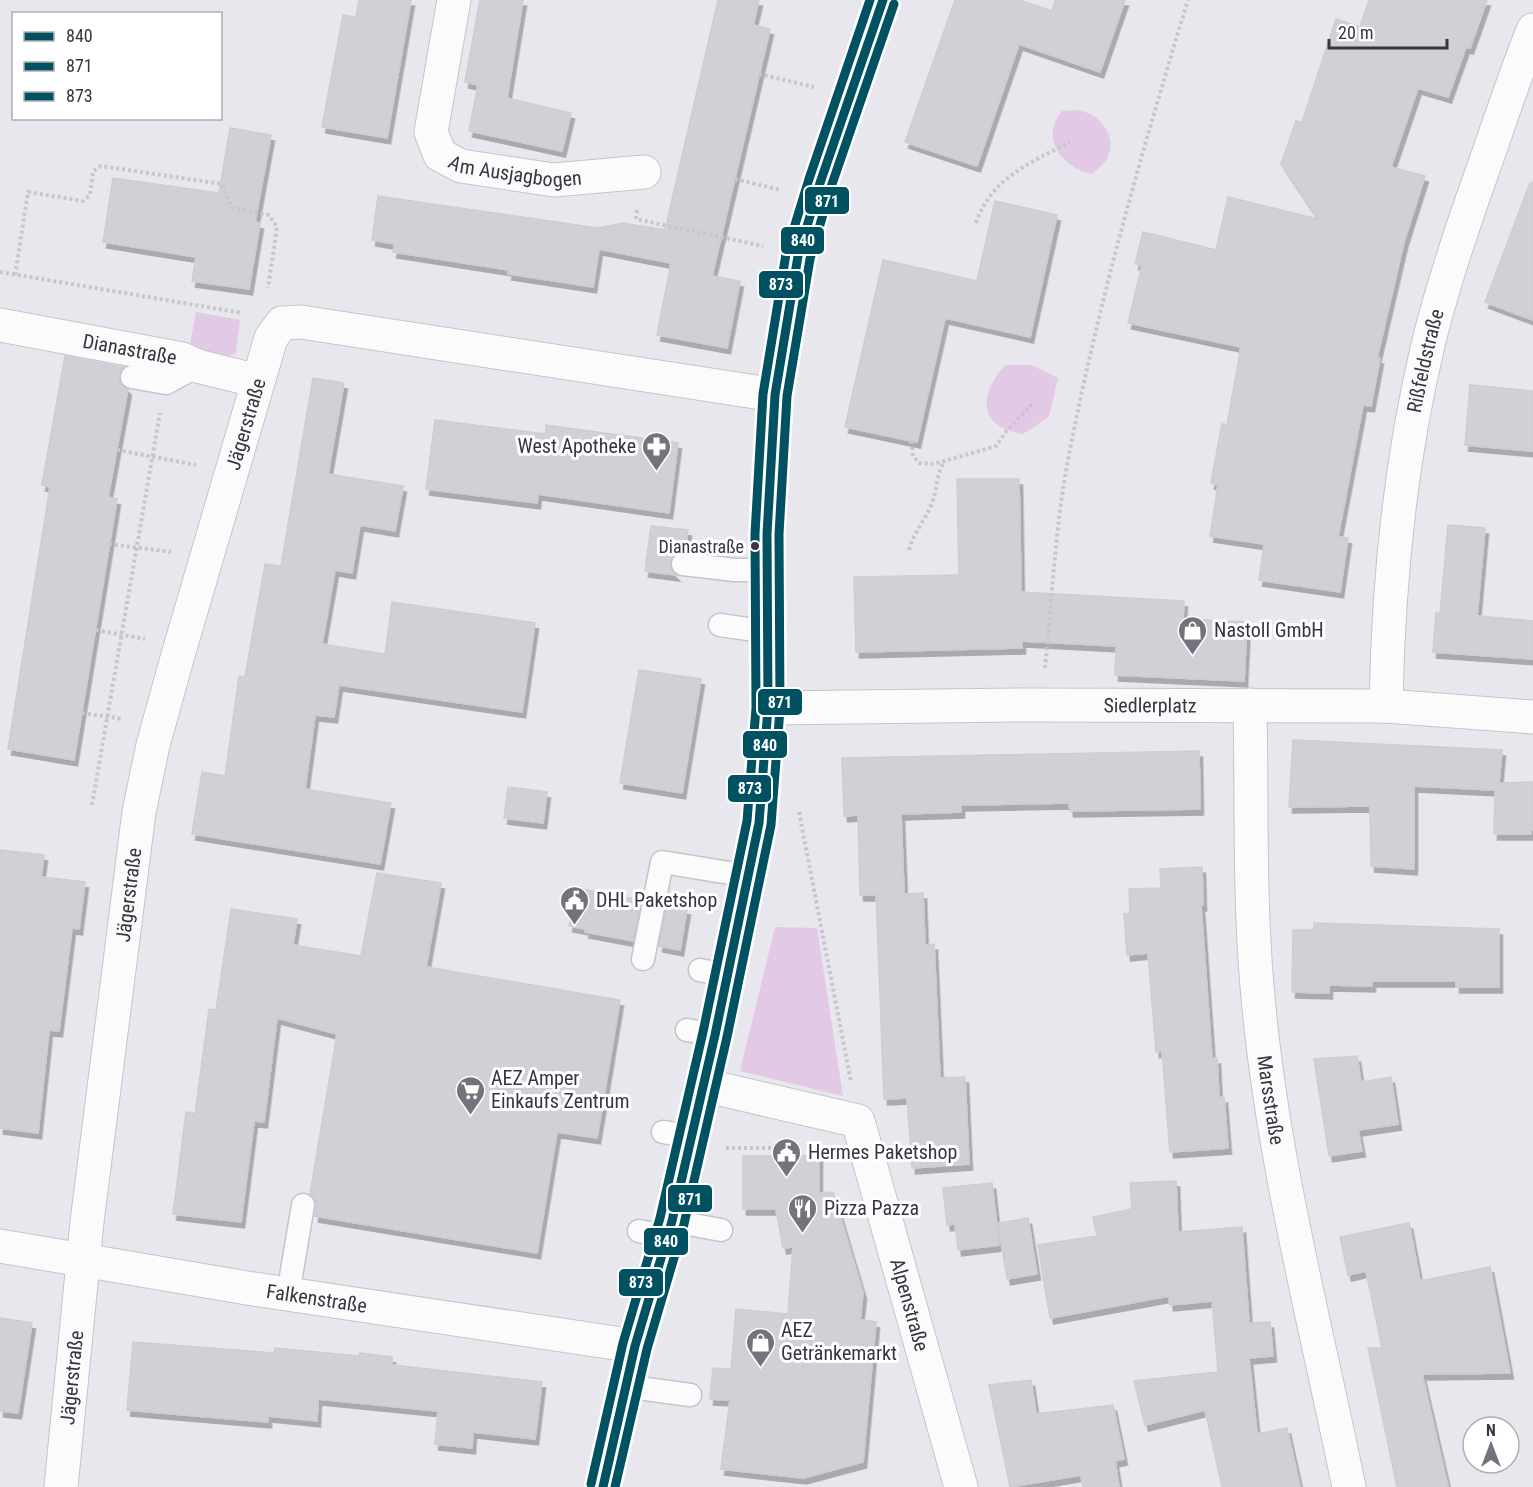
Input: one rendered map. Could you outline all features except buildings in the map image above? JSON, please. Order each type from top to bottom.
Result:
[{"type":"street","name":"Am Ausjagbogen","points":[[454,0],[431,132],[440,155],[460,166],[554,180],[644,172]]},
{"type":"street","points":[[603,1487],[624,1386],[635,1346],[677,1134],[703,1085],[701,1032],[714,973],[748,876],[759,823],[768,708],[767,570],[776,395],[798,256],[820,183],[883,0]]},
{"type":"street","name":"Rißfeldstraße","points":[[1386,706],[1390,595],[1408,448],[1428,346],[1450,264],[1503,108],[1533,30]]},
{"type":"street","points":[[275,310],[301,322],[776,395]]},
{"type":"street","name":"Jägerstraße","points":[[61,1487],[83,1261],[139,812],[171,677],[272,338],[275,310]]},
{"type":"street","name":"Dianastraße","points":[[0,326],[182,359],[197,366],[258,381]]},
{"type":"street","name":"Siedlerplatz","points":[[768,708],[1045,705],[1386,706],[1533,717]]},
{"type":"street","name":"Marsstraße","points":[[1250,705],[1257,985],[1268,1076],[1289,1210],[1349,1487]]},
{"type":"street","points":[[703,1085],[858,1121]]},
{"type":"street","name":"Alpenstraße","points":[[858,1121],[961,1487]]},
{"type":"street","name":"Falkenstraße","points":[[0,1246],[288,1294],[635,1346]]},
{"type":"lane","points":[[132,377],[166,383],[197,366]]},
{"type":"lane","points":[[683,564],[735,570],[767,570]]},
{"type":"lane","points":[[720,625],[769,632]]},
{"type":"lane","points":[[643,959],[662,862],[748,876]]},
{"type":"lane","points":[[288,1294],[303,1205]]},
{"type":"lane","points":[[659,1230],[720,1230]]},
{"type":"lane","points":[[624,1386],[690,1395]]},
{"type":"path","points":[[1045,705],[1044,680],[1067,468],[1111,266],[1131,189],[1188,0]]},
{"type":"path","points":[[759,74],[822,88]]},
{"type":"path","points":[[976,223],[983,203],[993,189],[1030,162],[1070,142]]},
{"type":"path","points":[[0,272],[15,275],[254,315],[275,310],[277,226],[269,215],[232,208],[222,184],[101,166],[93,171],[90,195],[83,201],[28,192],[15,275]]},
{"type":"path","points":[[644,172],[636,219],[798,256]]},
{"type":"path","points":[[735,179],[787,192]]},
{"type":"path","points":[[92,805],[151,457],[166,383]]},
{"type":"path","points":[[911,441],[913,456],[919,463],[934,464],[996,446],[1032,404]]},
{"type":"path","points":[[117,450],[198,465]]},
{"type":"path","points":[[909,550],[928,513],[935,493],[936,479],[945,460]]},
{"type":"path","points":[[109,544],[176,553]]},
{"type":"path","points":[[96,630],[151,640]]},
{"type":"path","points":[[82,713],[128,720]]},
{"type":"path","points":[[798,808],[858,1121]]},
{"type":"path","points":[[722,1148],[805,1148]]},
{"type":"shaded area","points":[[1080,110],[1100,122],[1110,139],[1107,157],[1091,174],[1071,165],[1057,150],[1053,141],[1055,121],[1062,111]]},
{"type":"shaded area","points":[[196,312],[240,320],[236,353],[226,357],[189,350]]},
{"type":"shaded area","points":[[1005,365],[1031,365],[1058,378],[1049,417],[1023,434],[997,424],[990,417],[987,408],[990,387]]},
{"type":"shaded area","points":[[775,927],[817,928],[843,1096],[740,1071]]},
{"type":"transit line","name":"873","points":[[591,1484],[623,1343],[660,1218],[703,1032],[747,821],[756,708],[755,534],[763,394],[786,254],[870,0]]},
{"type":"transit line","name":"840","points":[[603,1487],[635,1346],[672,1221],[715,1035],[759,823],[768,708],[767,534],[775,395],[798,256],[820,183],[883,0]]},
{"type":"transit line","name":"871","points":[[615,1487],[647,1349],[684,1224],[727,1037],[771,825],[780,709],[779,534],[787,396],[810,259],[831,187],[894,4]]},
{"type":"place","name":"West Apotheke","points":[[657,472]]},
{"type":"place","name":"Dianastraße","points":[[755,546]]},
{"type":"place","name":"Nastoll GmbH","points":[[1193,656]]},
{"type":"place","name":"DHL Paketshop","points":[[575,926]]},
{"type":"place","name":"AEZ Amper Einkaufs Zentrum","points":[[470,1116]]},
{"type":"place","name":"Hermes Paketshop","points":[[787,1178]]},
{"type":"place","name":"Pizza Pazza","points":[[803,1234]]},
{"type":"place","name":"AEZ Getränkemarkt","points":[[760,1368]]}]
